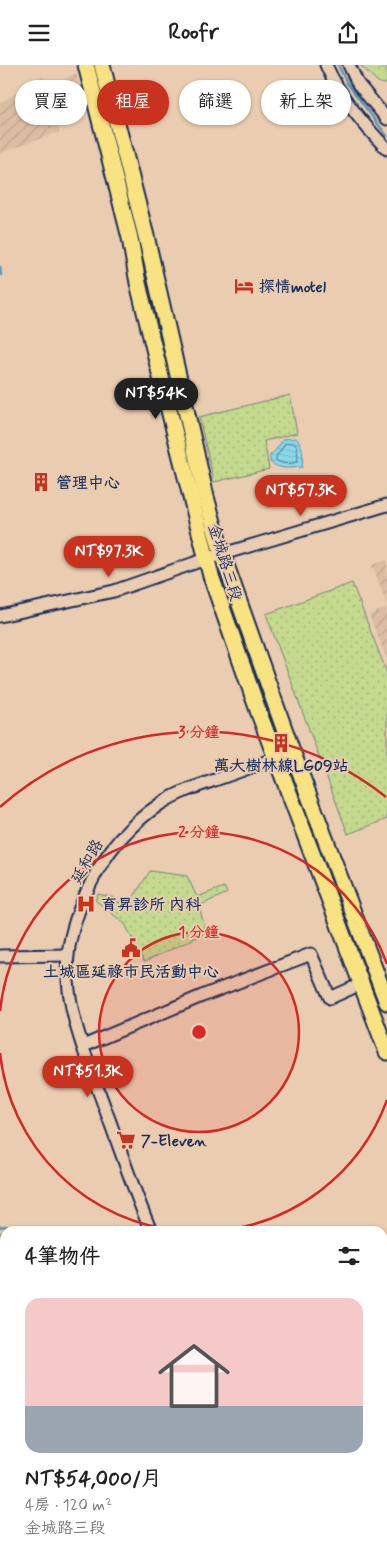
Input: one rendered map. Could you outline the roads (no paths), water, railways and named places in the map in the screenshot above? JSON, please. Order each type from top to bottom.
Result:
[{"type":"main road","name":"金城路三段","points":[[86,65],[130,238],[143,302],[210,577],[387,1052]]},
{"type":"main road","name":"金城路三段","points":[[102,65],[127,159],[206,497],[222,554],[292,751],[387,1002]]},
{"type":"street","points":[[326,65],[333,83],[358,117],[387,149]]},
{"type":"street","points":[[349,65],[358,84],[387,119]]},
{"type":"street","points":[[0,617],[114,591],[206,559],[387,505]]},
{"type":"street","name":"延和路","points":[[149,1226],[83,1046],[71,1001],[68,955],[76,919],[94,877],[113,846],[133,825],[161,804],[191,788],[292,751]]},
{"type":"street","points":[[83,1046],[202,996],[311,954],[330,998],[361,984]]},
{"type":"street","points":[[0,956],[68,955]]},
{"type":"street","points":[[375,1018],[378,1010],[387,1006]]},
{"type":"water","points":[[296,438],[302,448],[302,467],[281,467],[270,462],[270,455],[276,450],[283,439]]},
{"type":"waterway","points":[[338,65],[347,83],[387,136]]},
{"type":"waterway","points":[[0,267],[1,275]]},
{"type":"place","name":"探情motel","points":[[244,286]]},
{"type":"place","name":"管理中心","points":[[41,482]]},
{"type":"place","name":"萬大樹林線LG09站","points":[[281,743]]},
{"type":"place","name":"育昇診所 內科","points":[[86,904]]},
{"type":"place","name":"土城區延祿市民活動中心","points":[[131,948]]},
{"type":"place","name":"7-Eleven","points":[[126,1140]]}]
